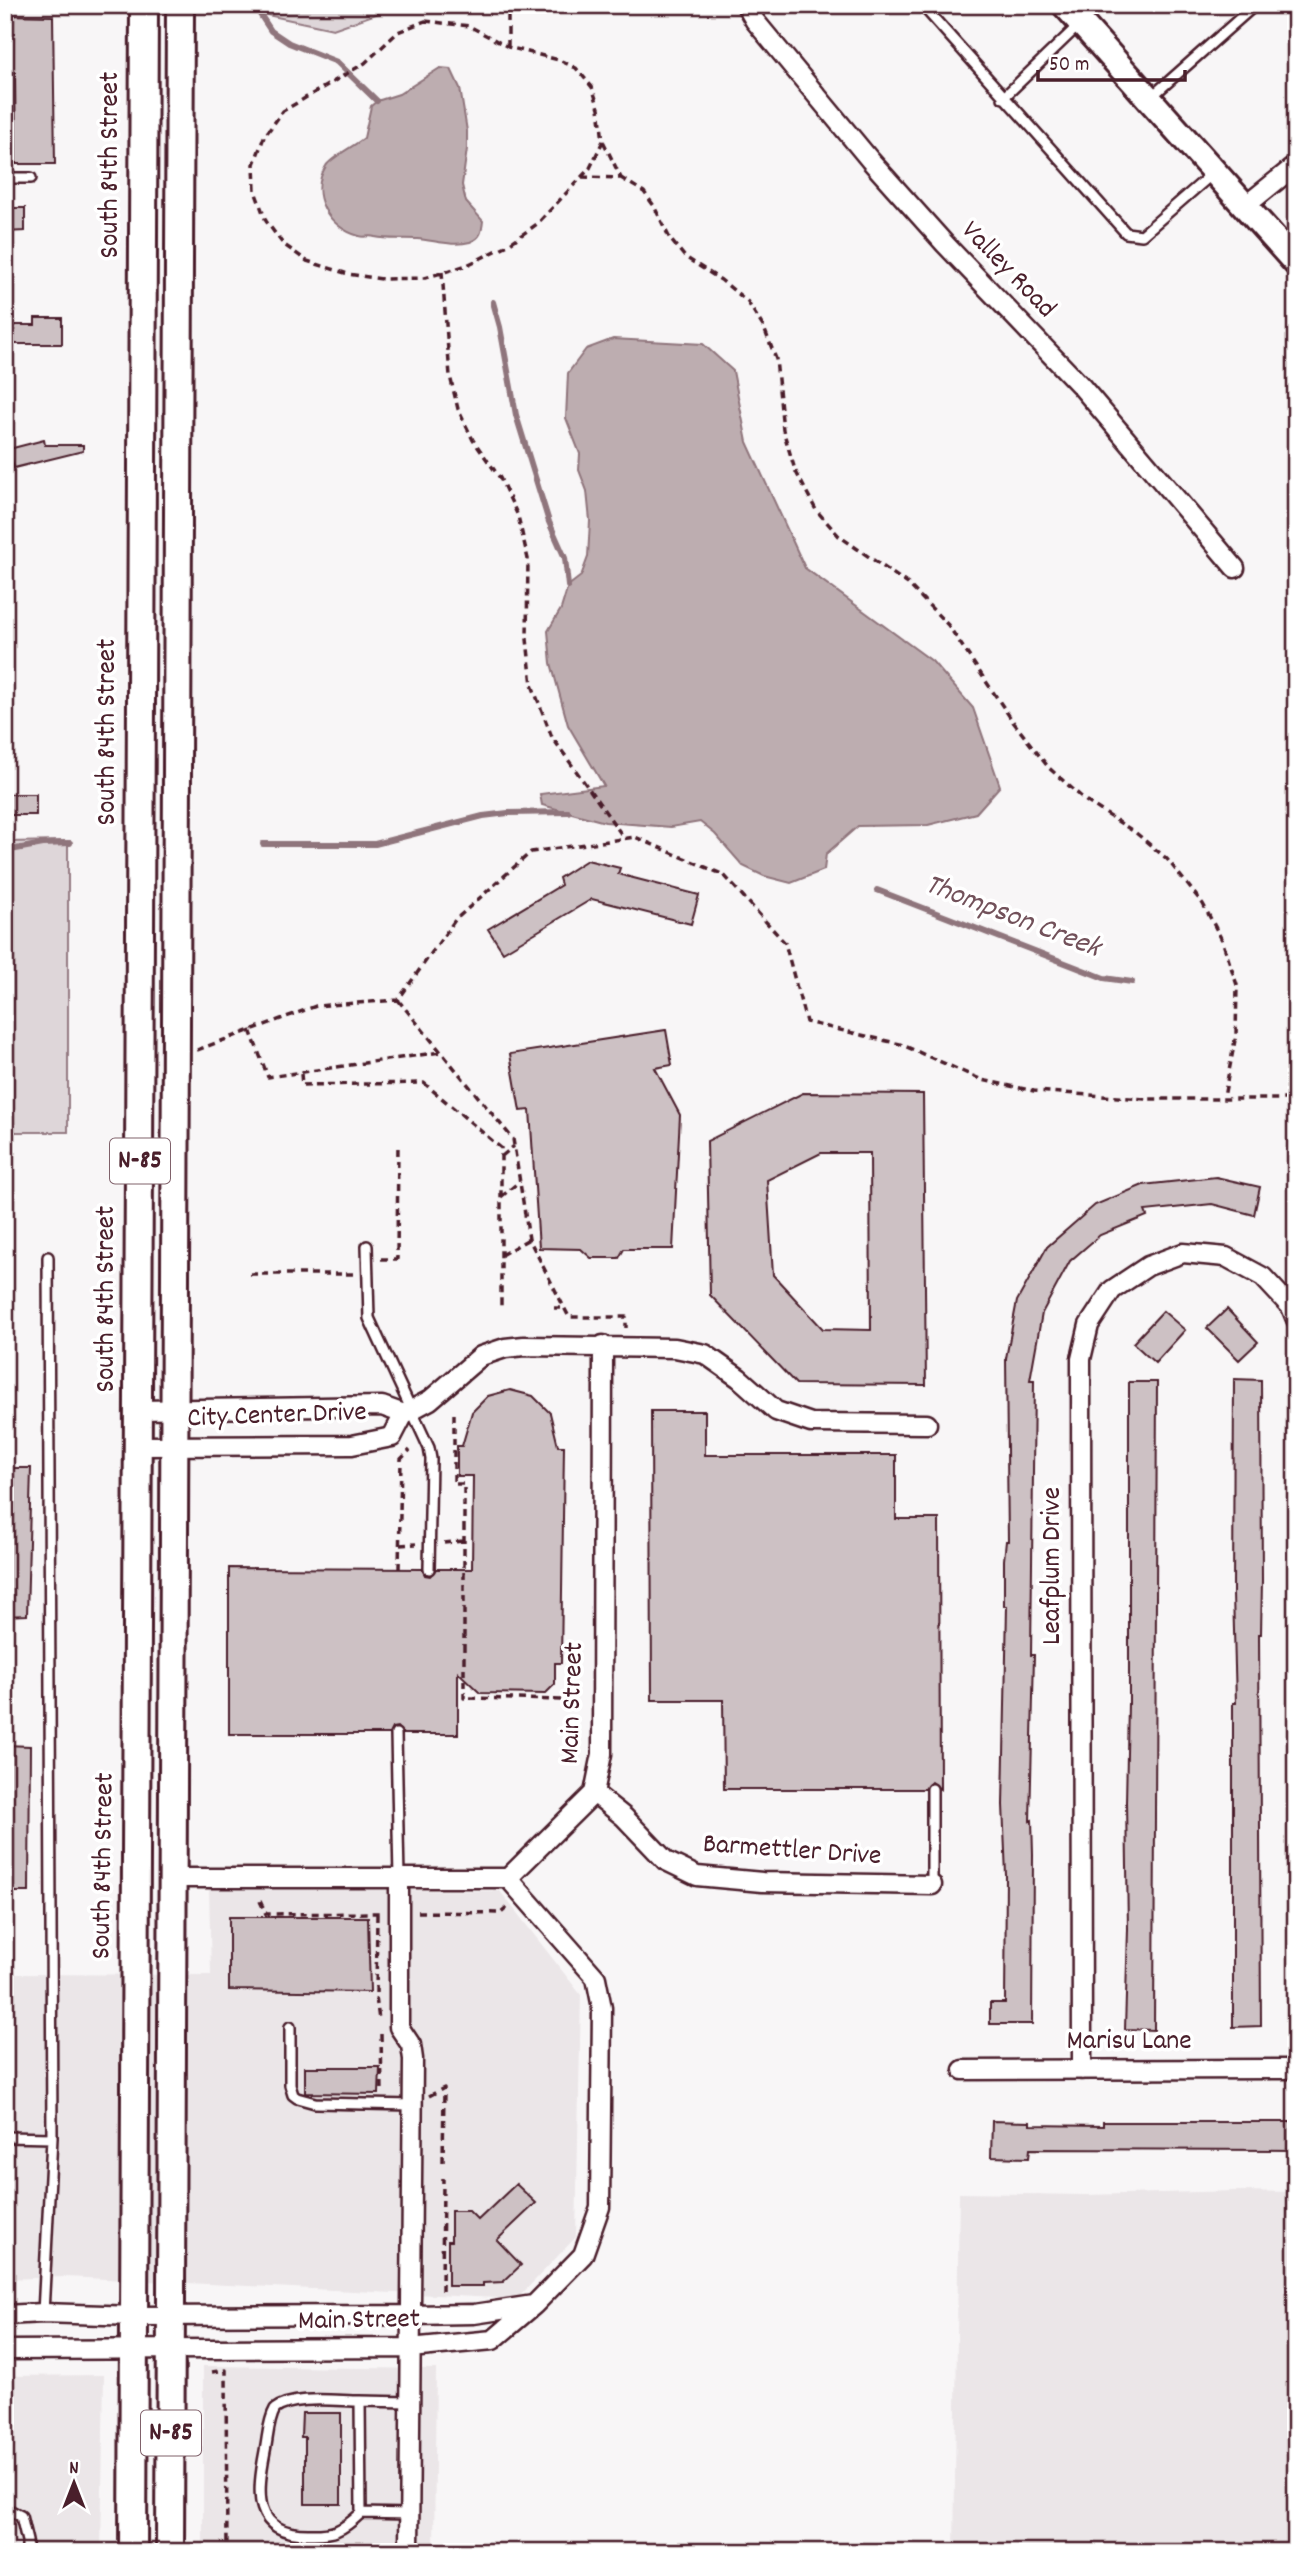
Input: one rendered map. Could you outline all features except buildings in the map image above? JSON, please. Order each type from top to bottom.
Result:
[{"type":"main road","name":"South 84th Street","points":[[133,2552],[144,5]]},
{"type":"main road","name":"N-85","points":[[170,2552],[180,5]]},
{"type":"street","name":"Valley Road","points":[[746,5],[755,22],[870,160],[945,244],[1081,386],[1235,568]]},
{"type":"street","points":[[1073,15],[1296,263]]},
{"type":"street","points":[[1244,207],[1296,165]]},
{"type":"street","name":"Leafplum Drive","points":[[1082,2070],[1081,1359],[1089,1325],[1112,1290],[1147,1266],[1184,1253],[1226,1257],[1263,1277],[1291,1307],[1296,1319]]},
{"type":"street","name":"City Center Drive","points":[[138,1446],[352,1445],[392,1437],[408,1413],[430,1400],[481,1356],[514,1347],[603,1345],[675,1348],[705,1354],[739,1378],[776,1411],[811,1423],[927,1424]]},
{"type":"street","name":"Main Street","points":[[5,2350],[410,2348],[494,2340],[534,2305],[583,2255],[600,2207],[602,2008],[596,1978],[508,1878],[594,1793],[602,1754],[603,1345]]},
{"type":"street","name":"City Center Drive","points":[[139,1410],[382,1406],[408,1413]]},
{"type":"street","name":"Barmettler Drive","points":[[594,1793],[624,1817],[666,1861],[697,1876],[762,1882],[932,1885]]},
{"type":"street","points":[[174,1878],[508,1878]]},
{"type":"street","points":[[400,1878],[399,2027],[413,2051],[419,2101],[411,2242],[409,2552]]},
{"type":"street","name":"Marisu Lane","points":[[962,2070],[1296,2069]]},
{"type":"street","name":"Main Street","points":[[5,2315],[474,2314],[534,2305]]},
{"type":"lane","points":[[922,5],[1126,233],[1142,235],[1214,173]]},
{"type":"lane","points":[[1149,100],[1255,5]]},
{"type":"lane","points":[[1003,98],[1073,15]]},
{"type":"lane","points":[[5,178],[31,178]]},
{"type":"lane","points":[[368,1246],[369,1318],[408,1413],[429,1448],[429,1569]]},
{"type":"lane","points":[[43,2313],[52,2138],[48,1257]]},
{"type":"lane","points":[[396,1734],[400,1878]]},
{"type":"lane","points":[[932,1789],[932,1885]]},
{"type":"lane","points":[[290,2027],[289,2085],[293,2095],[302,2101],[315,2104],[419,2101]]},
{"type":"lane","points":[[5,2137],[52,2138]]},
{"type":"lane","points":[[409,2514],[361,2513],[334,2533],[288,2533],[271,2524],[265,2515],[260,2492],[262,2466],[275,2409],[281,2404],[296,2401],[410,2402]]},
{"type":"lane","points":[[360,2401],[361,2513]]},
{"type":"lane","points":[[5,2508],[21,2516],[27,2552]]},
{"type":"path","points":[[508,47],[508,6],[530,6]]},
{"type":"path","points":[[603,141],[590,168],[537,224],[506,246],[467,265],[425,278],[382,279],[348,274],[307,261],[283,244],[266,221],[255,191],[254,164],[264,137],[283,111],[341,78],[398,32],[425,21],[469,26],[508,47],[559,60],[576,68],[592,87],[600,108],[603,141],[621,178]]},
{"type":"path","points":[[582,177],[621,178],[644,192],[670,239],[685,257],[722,280],[747,301],[764,328],[776,359],[783,430],[794,470],[816,510],[839,536],[908,584],[948,625],[1014,723],[1049,768],[1086,801],[1136,833],[1167,859],[1203,904],[1222,940],[1237,985],[1236,1035],[1224,1097]]},
{"type":"path","points":[[442,272],[450,376],[458,409],[472,440],[500,478],[518,516],[528,559],[527,639],[532,685],[552,737],[624,838]]},
{"type":"path","points":[[398,1000],[455,920],[531,852],[635,837],[724,875],[785,943],[806,1022],[900,1044],[982,1080],[1034,1091],[1145,1099],[1296,1099]]},
{"type":"path","points":[[196,1050],[316,1006],[398,1000]]},
{"type":"path","points":[[398,1000],[513,1139],[529,1239],[569,1317],[626,1317],[626,1328]]},
{"type":"path","points":[[250,1030],[268,1077],[440,1052]]},
{"type":"path","points":[[301,1074],[302,1085],[424,1083],[501,1148],[500,1310]]},
{"type":"path","points":[[381,1259],[397,1259],[398,1143]]},
{"type":"path","points":[[501,1157],[514,1146]]},
{"type":"path","points":[[501,1197],[520,1181]]},
{"type":"path","points":[[500,1255],[529,1239]]},
{"type":"path","points":[[250,1274],[354,1274]]},
{"type":"path","points":[[554,1308],[565,1308]]},
{"type":"path","points":[[581,1317],[582,1328]]},
{"type":"path","points":[[454,1414],[454,1484],[464,1484],[464,1698],[565,1700]]},
{"type":"path","points":[[399,1569],[401,1459],[410,1450]]},
{"type":"path","points":[[442,1543],[464,1541]]},
{"type":"path","points":[[400,1545],[418,1544]]},
{"type":"path","points":[[260,1901],[266,1914],[385,1913]]},
{"type":"path","points":[[409,1912],[501,1913],[513,1902]]},
{"type":"path","points":[[377,1914],[376,1997],[382,2043],[382,2096],[389,2096]]},
{"type":"path","points":[[419,2101],[444,2088],[443,2164]]},
{"type":"path","points":[[442,2291],[443,2178]]},
{"type":"path","points":[[212,2372],[226,2370],[227,2552]]},
{"type":"shaded area","points":[[242,5],[383,5],[379,13],[333,29],[244,10]]},
{"type":"shaded area","points":[[440,68],[451,69],[460,88],[467,131],[462,185],[466,202],[483,221],[480,234],[470,242],[457,244],[361,237],[348,232],[324,209],[319,188],[326,166],[364,138],[371,106],[377,101],[399,94]]},
{"type":"shaded area","points":[[613,339],[703,344],[733,371],[747,442],[805,568],[932,661],[973,708],[1000,786],[976,813],[928,825],[858,826],[826,854],[824,870],[791,883],[764,876],[743,866],[715,834],[700,822],[671,827],[605,822],[542,805],[540,794],[604,786],[568,725],[551,663],[548,631],[561,609],[568,586],[581,576],[588,557],[590,521],[587,491],[579,470],[580,454],[566,418],[568,373],[586,349]]},
{"type":"shaded area","points":[[68,841],[68,1132],[5,1132],[5,842]]},
{"type":"shaded area","points":[[209,1888],[500,1891],[581,1995],[576,2237],[517,2299],[65,2277],[5,2279],[5,1974],[211,1975]]},
{"type":"shaded area","points":[[1296,2192],[1296,2552],[954,2552],[959,2193],[1086,2195]]},
{"type":"shaded area","points":[[203,2366],[436,2369],[434,2552],[203,2552]]},
{"type":"shaded area","points":[[104,2375],[101,2552],[5,2552],[5,2376]]},
{"type":"waterway","points":[[254,5],[271,31],[289,43],[337,62],[377,101]]},
{"type":"waterway","points":[[493,302],[516,415],[549,522],[565,558],[568,586]]},
{"type":"waterway","points":[[263,844],[375,844],[483,816],[568,812]]},
{"type":"waterway","points":[[5,851],[43,844],[70,843]]},
{"type":"waterway","name":"Thompson Creek","points":[[877,890],[1104,978],[1132,982]]}]
